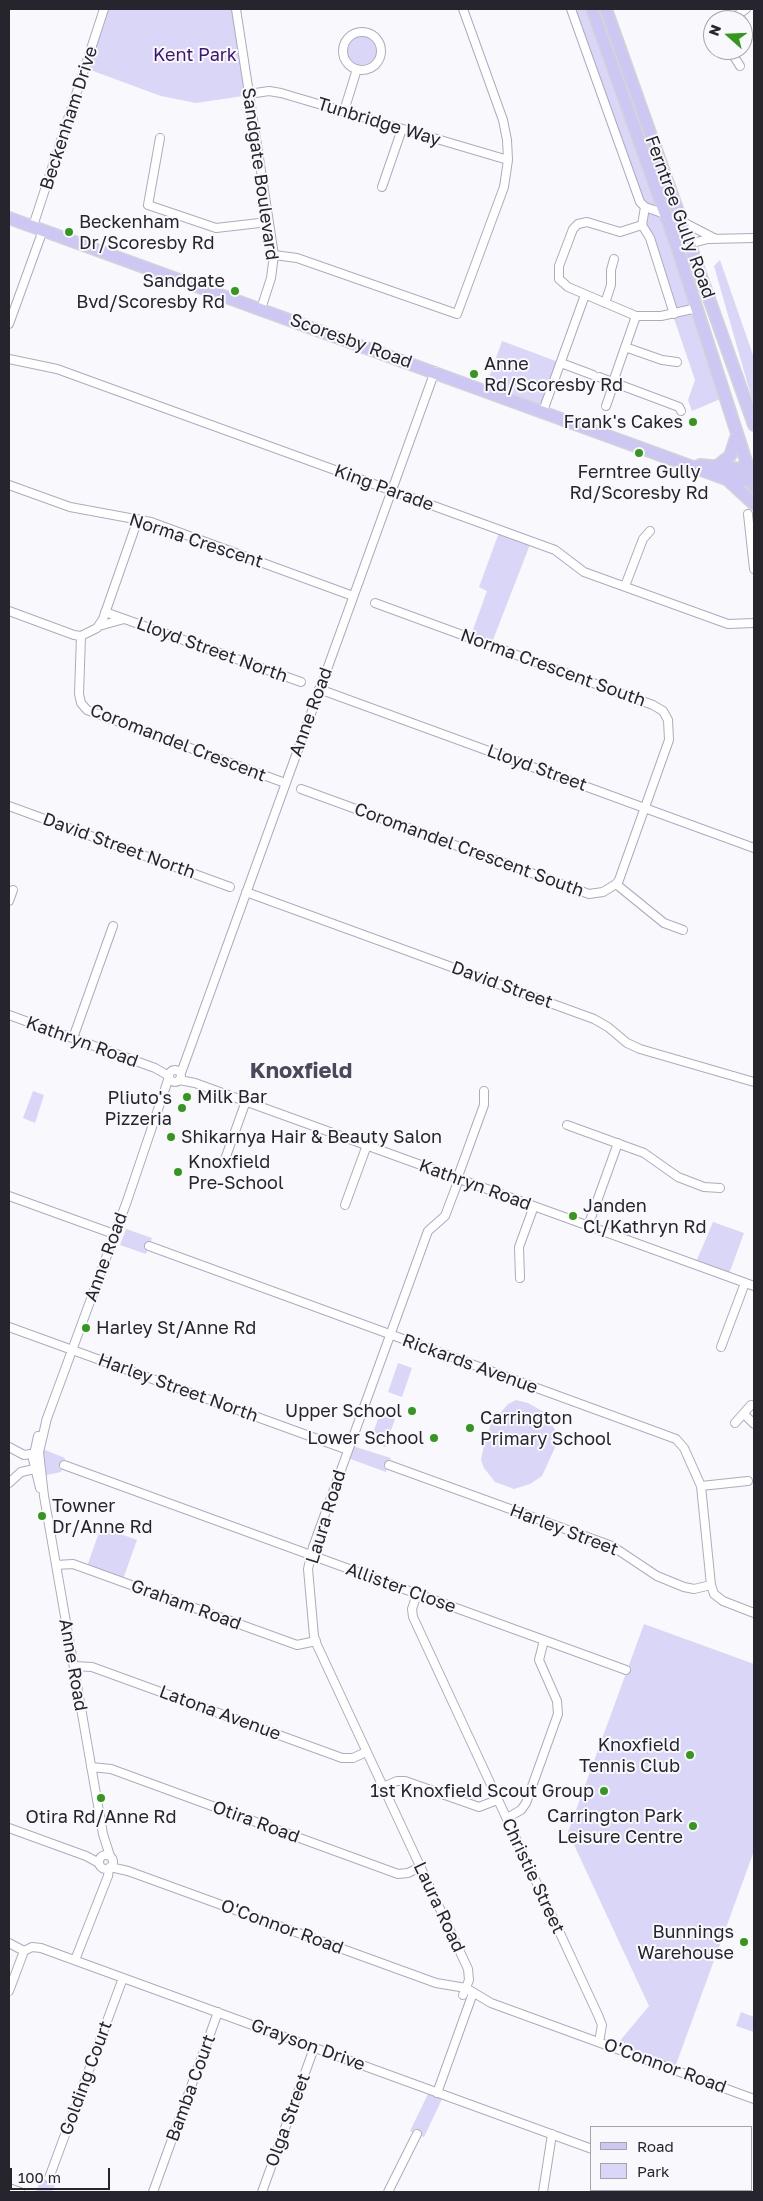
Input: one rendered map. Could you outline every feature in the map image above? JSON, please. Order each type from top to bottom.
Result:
[{"type":"main road","name":"Ferntree Gully Road","points":[[592,9],[665,214],[737,435],[753,477]]},
{"type":"main road","name":"Ferntree Gully Road","points":[[606,9],[754,424]]},
{"type":"main road","name":"Scoresby Road","points":[[9,218],[435,371],[693,465],[726,479],[753,477]]},
{"type":"main road","points":[[717,466],[730,456],[737,435]]},
{"type":"main road","name":"Scoresby Road","points":[[693,465],[717,466],[753,477]]},
{"type":"main road","points":[[726,479],[754,504]]},
{"type":"street","name":"Beckenham Drive","points":[[38,228],[104,9]]},
{"type":"street","name":"Sandgate Boulevard","points":[[236,9],[274,255],[271,278],[261,309]]},
{"type":"street","points":[[274,255],[297,258],[457,314],[504,187],[508,160],[503,120],[463,9]]},
{"type":"street","name":"Ferntree Gully Road","points":[[571,9],[639,201],[645,207],[665,214]]},
{"type":"street","points":[[366,33],[372,35],[379,44],[380,56],[373,66],[357,69],[346,62],[343,49],[348,38],[354,34],[366,33]]},
{"type":"street","points":[[736,60],[740,66]]},
{"type":"street","points":[[344,111],[357,69]]},
{"type":"street","name":"Tunbridge Way","points":[[249,94],[269,91],[280,92],[508,160]]},
{"type":"street","points":[[382,187],[402,129]]},
{"type":"street","points":[[160,138],[148,205],[216,228],[268,222]]},
{"type":"street","points":[[645,207],[642,225],[650,238],[674,314]]},
{"type":"street","points":[[682,221],[714,238]]},
{"type":"street","points":[[642,225],[622,232],[585,222],[574,227],[559,266],[559,276],[565,286],[636,316],[674,314],[697,308]]},
{"type":"street","points":[[9,324],[38,228]]},
{"type":"street","points":[[676,247],[714,238],[754,238]]},
{"type":"street","points":[[604,303],[611,283],[611,270],[614,259]]},
{"type":"street","points":[[544,411],[585,295]]},
{"type":"street","points":[[606,406],[636,316]]},
{"type":"street","points":[[625,347],[662,360],[677,362]]},
{"type":"street","name":"King Parade","points":[[9,359],[57,369],[555,550],[580,570],[728,624],[754,623]]},
{"type":"street","points":[[561,363],[679,406],[681,411]]},
{"type":"street","name":"Anne Road","points":[[75,1960],[102,1887],[106,1862],[103,1834],[74,1666],[35,1452],[164,1097],[187,1053],[435,371]]},
{"type":"street","name":"Norma Crescent","points":[[9,485],[70,508],[151,522],[353,596]]},
{"type":"street","points":[[748,514],[754,569]]},
{"type":"street","points":[[99,626],[138,519]]},
{"type":"street","points":[[625,586],[643,540],[650,531]]},
{"type":"street","name":"Norma Crescent South","points":[[375,603],[660,708],[668,720],[669,740],[645,808]]},
{"type":"street","points":[[9,611],[70,634],[81,636]]},
{"type":"street","name":"Lloyd Street North","points":[[105,612],[300,682]]},
{"type":"street","name":"Lloyd Street North","points":[[81,636],[99,626],[124,618]]},
{"type":"street","name":"Coromandel Crescent","points":[[81,636],[79,694],[82,705],[87,710],[285,783]]},
{"type":"street","name":"Lloyd Street","points":[[319,689],[754,848]]},
{"type":"street","name":"Coromandel Crescent South","points":[[301,789],[589,894],[603,892],[616,884]]},
{"type":"street","name":"David Street North","points":[[9,806],[230,887]]},
{"type":"street","points":[[645,808],[616,884],[664,923],[683,930]]},
{"type":"street","points":[[9,901],[13,890]]},
{"type":"street","name":"David Street","points":[[246,892],[594,1019],[608,1027],[627,1043],[640,1049],[754,1082]]},
{"type":"street","points":[[73,1038],[113,926]]},
{"type":"street","name":"Kathryn Road","points":[[9,1015],[754,1286]]},
{"type":"street","name":"Laura Road","points":[[464,1992],[470,1977],[468,1969],[316,1641],[309,1573],[310,1555],[428,1231],[447,1213],[484,1105],[484,1091]]},
{"type":"street","points":[[224,1162],[246,1101]]},
{"type":"street","points":[[567,1125],[644,1153],[678,1177],[704,1187],[720,1188]]},
{"type":"street","points":[[588,1226],[618,1143]]},
{"type":"street","points":[[345,1205],[367,1146]]},
{"type":"street","points":[[9,1196],[114,1234]]},
{"type":"street","points":[[520,1278],[519,1247],[534,1206]]},
{"type":"street","name":"Rickards Avenue","points":[[149,1246],[672,1437],[684,1448],[701,1486],[711,1584]]},
{"type":"street","points":[[721,1347],[745,1283]]},
{"type":"street","name":"Harley Street North","points":[[9,1327],[348,1450]]},
{"type":"street","points":[[735,1423],[751,1405]]},
{"type":"street","points":[[744,1414],[754,1424]]},
{"type":"street","points":[[9,1447],[35,1452]]},
{"type":"street","points":[[9,1447],[24,1455],[28,1462],[25,1470],[12,1480]]},
{"type":"street","points":[[24,1455],[35,1452]]},
{"type":"street","name":"Allister Close","points":[[64,1465],[626,1670]]},
{"type":"street","name":"Harley Street","points":[[389,1465],[612,1546],[657,1576],[684,1587],[694,1589],[711,1584]]},
{"type":"street","points":[[25,1470],[37,1469]]},
{"type":"street","points":[[12,1480],[37,1469]]},
{"type":"street","points":[[701,1486],[752,1481]]},
{"type":"street","name":"Graham Road","points":[[56,1565],[74,1564],[297,1645],[316,1641]]},
{"type":"street","points":[[711,1584],[719,1599],[754,1613]]},
{"type":"street","name":"Christie Street","points":[[417,1594],[412,1608],[412,1615],[600,2021],[602,2030],[596,2041]]},
{"type":"street","points":[[507,1818],[521,1810],[526,1803],[558,1714],[557,1701],[539,1660],[544,1640]]},
{"type":"street","name":"Latona Avenue","points":[[74,1666],[92,1667],[345,1759],[355,1758],[366,1752]]},
{"type":"street","name":"Otira Road","points":[[91,1768],[111,1769],[398,1874],[408,1873],[420,1867]]},
{"type":"street","points":[[383,1787],[402,1780],[480,1807],[497,1800]]},
{"type":"street","points":[[9,1828],[106,1862]]},
{"type":"street","name":"O'Connor Road","points":[[106,1862],[464,1992],[472,1998],[491,2003],[754,2099]]},
{"type":"street","points":[[9,1943],[24,1951],[9,1991]]},
{"type":"street","name":"Grayson Drive","points":[[24,1951],[37,1947],[75,1960],[590,2148]]},
{"type":"street","name":"Golding Court","points":[[49,2178],[123,1978]]},
{"type":"street","points":[[437,2092],[472,1998]]},
{"type":"street","name":"Bamba Court","points":[[154,2192],[218,2012]]},
{"type":"street","name":"Olga Street","points":[[262,2192],[314,2048]]},
{"type":"street","points":[[388,2192],[417,2134]]},
{"type":"street","points":[[543,2192],[552,2134]]},
{"type":"street","points":[[9,2188],[20,2192]]},
{"type":"green space","name":"Kent Park","points":[[104,9],[236,9],[250,95],[196,103],[161,96],[85,68]]},
{"type":"green space","points":[[571,9],[592,9],[725,397],[692,411],[688,400],[695,380],[643,228],[645,207]]},
{"type":"green space","points":[[362,32],[375,38],[381,51],[375,64],[362,70],[349,64],[343,51],[349,38]]},
{"type":"green space","points":[[720,260],[754,358],[754,406],[714,266]]},
{"type":"green space","points":[[502,341],[561,363],[543,411],[485,389]]},
{"type":"green space","points":[[500,530],[531,542],[491,645],[470,638],[487,591],[479,587]]},
{"type":"green space","points":[[33,1091],[44,1095],[35,1123],[23,1118]]},
{"type":"green space","points":[[713,1222],[744,1233],[729,1274],[696,1262]]},
{"type":"green space","points":[[126,1229],[152,1238],[146,1254],[120,1245]]},
{"type":"green space","points":[[398,1363],[412,1368],[402,1397],[388,1392]]},
{"type":"green space","points":[[516,1400],[528,1403],[544,1412],[555,1430],[558,1441],[542,1476],[530,1484],[514,1489],[495,1482],[484,1468],[481,1460],[491,1424],[508,1404]]},
{"type":"green space","points":[[380,1413],[395,1419],[385,1447],[370,1442]]},
{"type":"green space","points":[[349,1445],[391,1458],[386,1472],[345,1457]]},
{"type":"green space","points":[[40,1448],[65,1458],[61,1472],[42,1476]]},
{"type":"green space","points":[[101,1527],[137,1540],[122,1582],[86,1569]]},
{"type":"green space","points":[[644,1624],[754,1664],[754,1851],[674,2070],[614,2048],[649,2006],[568,1832]]},
{"type":"green space","points":[[741,2012],[754,2017],[754,2032],[736,2026]]},
{"type":"green space","points":[[430,2090],[444,2095],[424,2137],[410,2131]]},
{"type":"green space","points":[[42,2176],[56,2182],[52,2192],[36,2192]]},
{"type":"place","name":"Beckenham Dr/Scoresby Rd","points":[[69,232]]},
{"type":"place","name":"Sandgate Bvd/Scoresby Rd","points":[[235,291]]},
{"type":"place","name":"Anne Rd/Scoresby Rd","points":[[474,374]]},
{"type":"place","name":"Frank's Cakes","points":[[693,422]]},
{"type":"place","name":"Ferntree Gully Rd/Scoresby Rd","points":[[639,453]]},
{"type":"place","name":"Milk Bar","points":[[187,1097]]},
{"type":"place","name":"Pliuto's Pizzeria","points":[[182,1108]]},
{"type":"place","name":"Shikarnya Hair & Beauty Salon","points":[[171,1137]]},
{"type":"place","name":"Knoxfield Pre-School","points":[[178,1172]]},
{"type":"place","name":"Janden Cl/Kathryn Rd","points":[[573,1216]]},
{"type":"place","name":"Harley St/Anne Rd","points":[[86,1328]]},
{"type":"place","name":"Upper School","points":[[412,1411]]},
{"type":"place","name":"Carrington Primary School","points":[[470,1428]]},
{"type":"place","name":"Lower School","points":[[434,1438]]},
{"type":"place","name":"Towner Dr/Anne Rd","points":[[42,1516]]},
{"type":"place","name":"Knoxfield Tennis Club","points":[[690,1755]]},
{"type":"place","name":"1st Knoxfield Scout Group","points":[[604,1791]]},
{"type":"place","name":"Otira Rd/Anne Rd","points":[[101,1798]]},
{"type":"place","name":"Carrington Park Leisure Centre","points":[[693,1826]]},
{"type":"place","name":"Bunnings Warehouse","points":[[744,1942]]},
{"type":"district","name":"Knoxfield","points":[[301,1071]]}]
